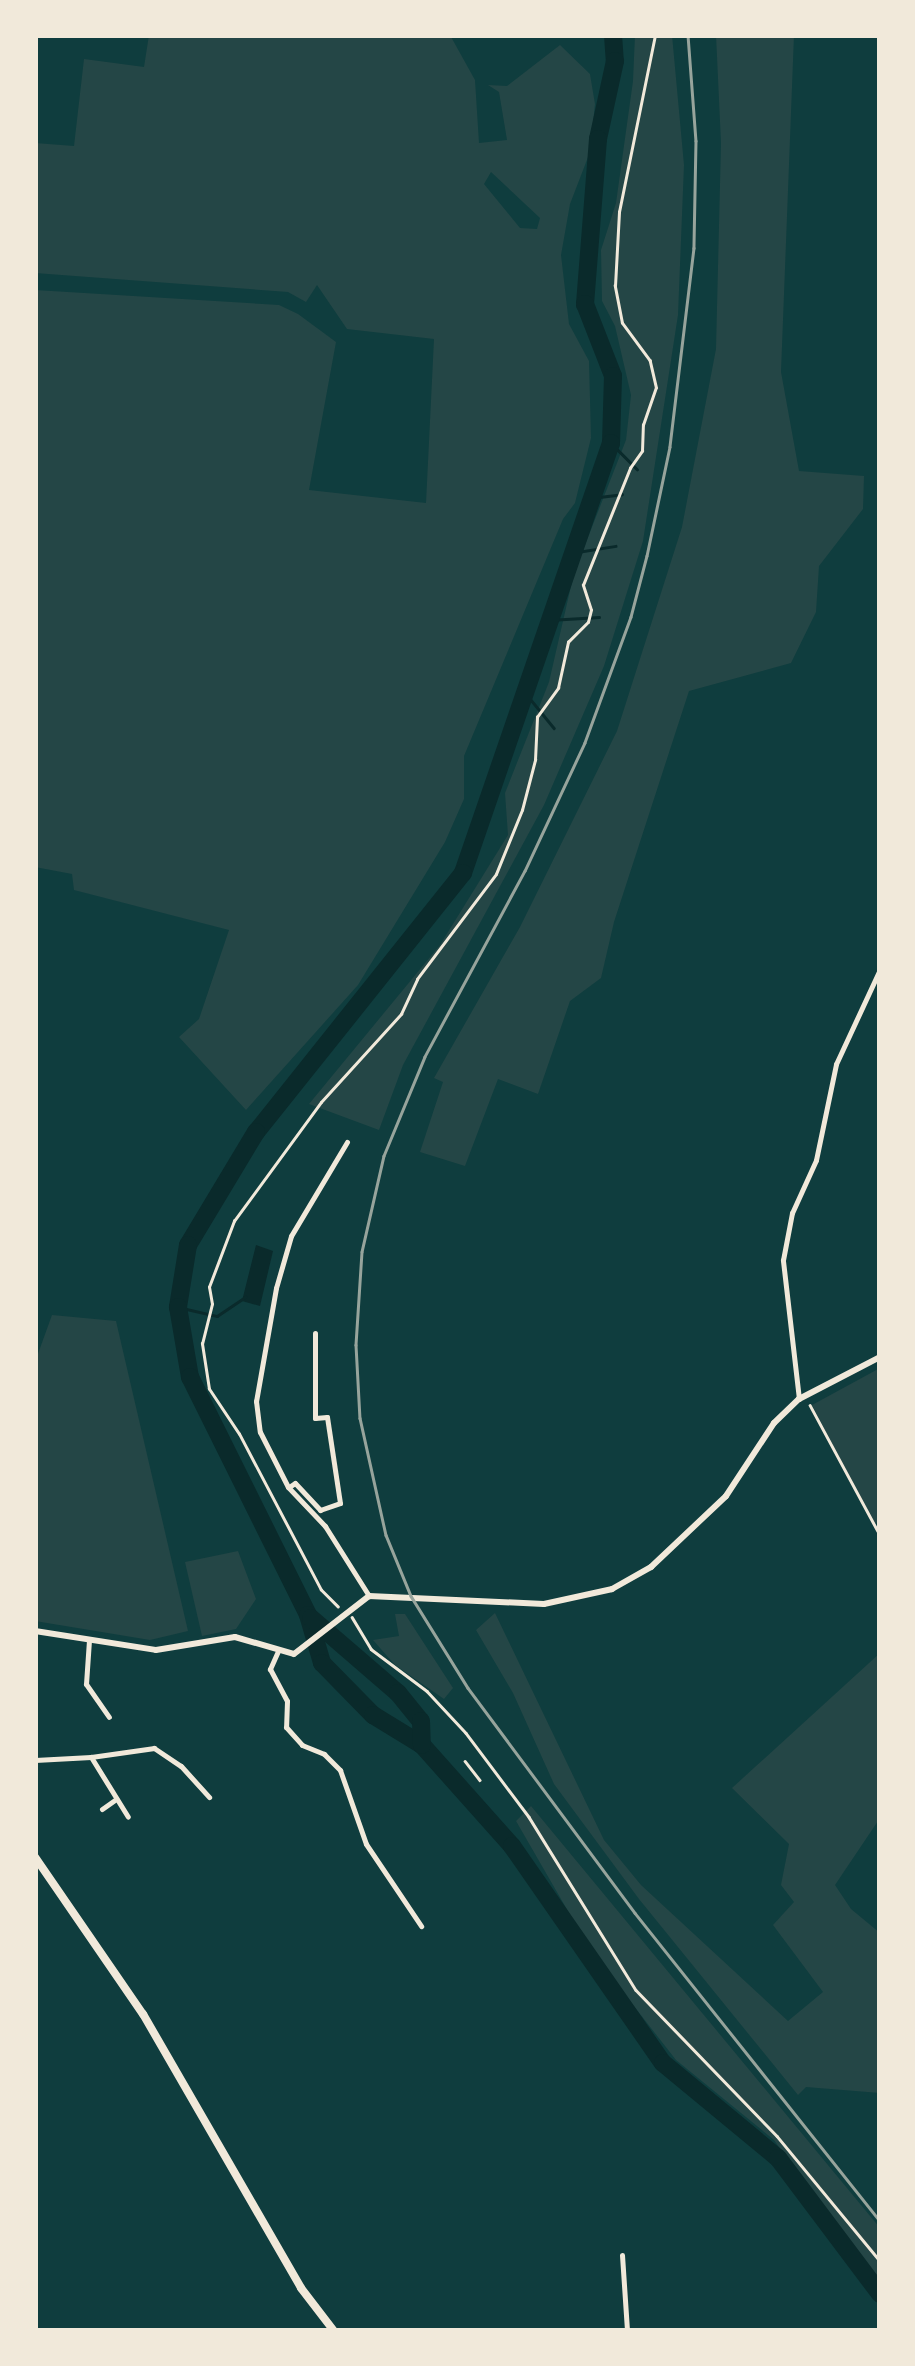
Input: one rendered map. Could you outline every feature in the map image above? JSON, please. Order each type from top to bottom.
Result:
[{"type":"main road","points":[[35,1857],[143,2014],[300,2288],[334,2331]]},
{"type":"street","points":[[803,1397],[783,1260],[792,1212],[816,1160],[836,1064],[880,969]]},
{"type":"street","points":[[347,1142],[291,1236],[276,1288],[256,1401],[260,1432],[288,1487],[327,1530],[369,1596]]},
{"type":"street","points":[[288,1487],[295,1483],[320,1510],[340,1503],[327,1417],[314,1418],[315,1332]]},
{"type":"street","points":[[35,1631],[156,1650],[235,1638],[288,1654],[300,1651],[369,1596],[544,1604],[612,1590],[651,1567],[726,1496],[774,1423],[803,1397],[880,1357]]},
{"type":"street","points":[[89,1640],[86,1684],[110,1717]]},
{"type":"street","points":[[278,1651],[270,1668],[287,1701],[286,1727],[302,1745],[324,1754],[340,1770],[366,1844],[421,1926]]},
{"type":"street","points":[[90,1711],[100,1708]]},
{"type":"street","points":[[35,1760],[154,1748],[181,1766],[210,1797]]},
{"type":"street","points":[[91,1757],[128,1818]]},
{"type":"street","points":[[102,1809],[115,1800]]},
{"type":"street","points":[[622,2255],[627,2331]]},
{"type":"path","points":[[654,35],[619,212],[615,286],[622,324],[650,360],[656,388],[635,463],[593,553],[583,585],[591,610],[588,622],[568,642],[558,688],[537,717],[534,760],[522,810],[496,874],[417,979],[401,1014],[321,1102],[234,1221],[212,1274],[212,1304],[202,1344],[209,1389],[238,1434],[321,1590],[347,1612],[371,1649],[445,1708],[528,1817],[634,1988],[777,2136],[880,2261]]},
{"type":"path","points":[[803,1397],[880,1535]]},
{"type":"path","points":[[472,1770],[484,1760]]},
{"type":"path","points":[[465,1761],[480,1780]]},
{"type":"shaded area","points":[[149,35],[450,35],[475,80],[479,143],[507,140],[499,92],[488,85],[507,86],[560,45],[590,74],[595,104],[590,152],[570,204],[561,255],[569,324],[589,361],[591,438],[575,503],[563,519],[464,756],[464,799],[445,842],[358,985],[246,1110],[179,1037],[199,1019],[229,930],[74,890],[72,874],[35,867],[35,290],[279,305],[298,314],[336,342],[309,490],[426,503],[434,339],[347,329],[317,285],[306,302],[288,292],[35,273],[35,143],[74,146],[84,59],[144,67]],"holes":[[[491,172],[540,218],[537,229],[520,228],[484,184]]]},
{"type":"shaded area","points":[[635,35],[672,35],[684,165],[678,315],[643,541],[604,666],[544,805],[403,1065],[379,1130],[309,1104],[440,945],[508,835],[505,793],[549,682],[574,573],[626,440],[631,395],[615,326],[602,301],[601,250],[616,203],[633,81]]},
{"type":"shaded area","points":[[716,35],[794,35],[781,372],[799,471],[864,476],[863,509],[819,566],[816,612],[791,663],[689,691],[614,922],[601,978],[570,1001],[538,1094],[498,1079],[465,1166],[420,1152],[443,1082],[434,1078],[520,927],[617,731],[682,527],[716,349],[721,143]]},
{"type":"shaded area","points":[[256,1245],[273,1251],[260,1306],[242,1301]]},
{"type":"shaded area","points":[[52,1315],[116,1321],[188,1631],[150,1640],[35,1621],[35,1362]]},
{"type":"shaded area","points":[[880,1368],[880,1521],[874,1524],[812,1405]]},
{"type":"shaded area","points":[[238,1551],[256,1599],[236,1629],[202,1636],[185,1562]]},
{"type":"shaded area","points":[[495,1613],[604,1840],[641,1885],[788,2021],[823,1992],[773,1925],[794,1902],[781,1885],[789,1844],[732,1788],[880,1653],[880,1818],[835,1885],[851,1909],[880,1933],[880,2093],[806,2087],[798,2095],[639,1899],[554,1784],[513,1693],[476,1630]]},
{"type":"shaded area","points":[[395,1614],[405,1614],[453,1688],[444,1699],[395,1665],[373,1640],[399,1636]]},
{"type":"shaded area","points":[[531,1806],[880,2228],[880,2281],[864,2269],[774,2140],[676,2060],[622,1991],[580,1932],[516,1821]]},
{"type":"waterway","points":[[613,35],[615,61],[598,139],[585,304],[613,376],[611,443],[463,873],[256,1132],[188,1245],[178,1307],[190,1377],[308,1615],[322,1663],[373,1715],[422,1745],[512,1846],[663,2063],[778,2158],[880,2294]]},
{"type":"waterway","points":[[611,443],[637,469]]},
{"type":"waterway","points":[[591,498],[622,494]]},
{"type":"waterway","points":[[571,553],[615,546]]},
{"type":"waterway","points":[[549,620],[599,617]]},
{"type":"waterway","points":[[523,690],[554,728]]},
{"type":"waterway","points":[[178,1307],[217,1316],[245,1297]]},
{"type":"waterway","points":[[311,1618],[398,1693],[421,1721],[422,1745]]},
{"type":"railway","points":[[688,35],[696,141],[694,248],[670,447],[647,556],[631,617],[585,743],[525,871],[425,1057],[384,1156],[362,1252],[356,1345],[360,1418],[386,1535],[411,1596],[468,1688],[635,1913],[880,2221]]}]
